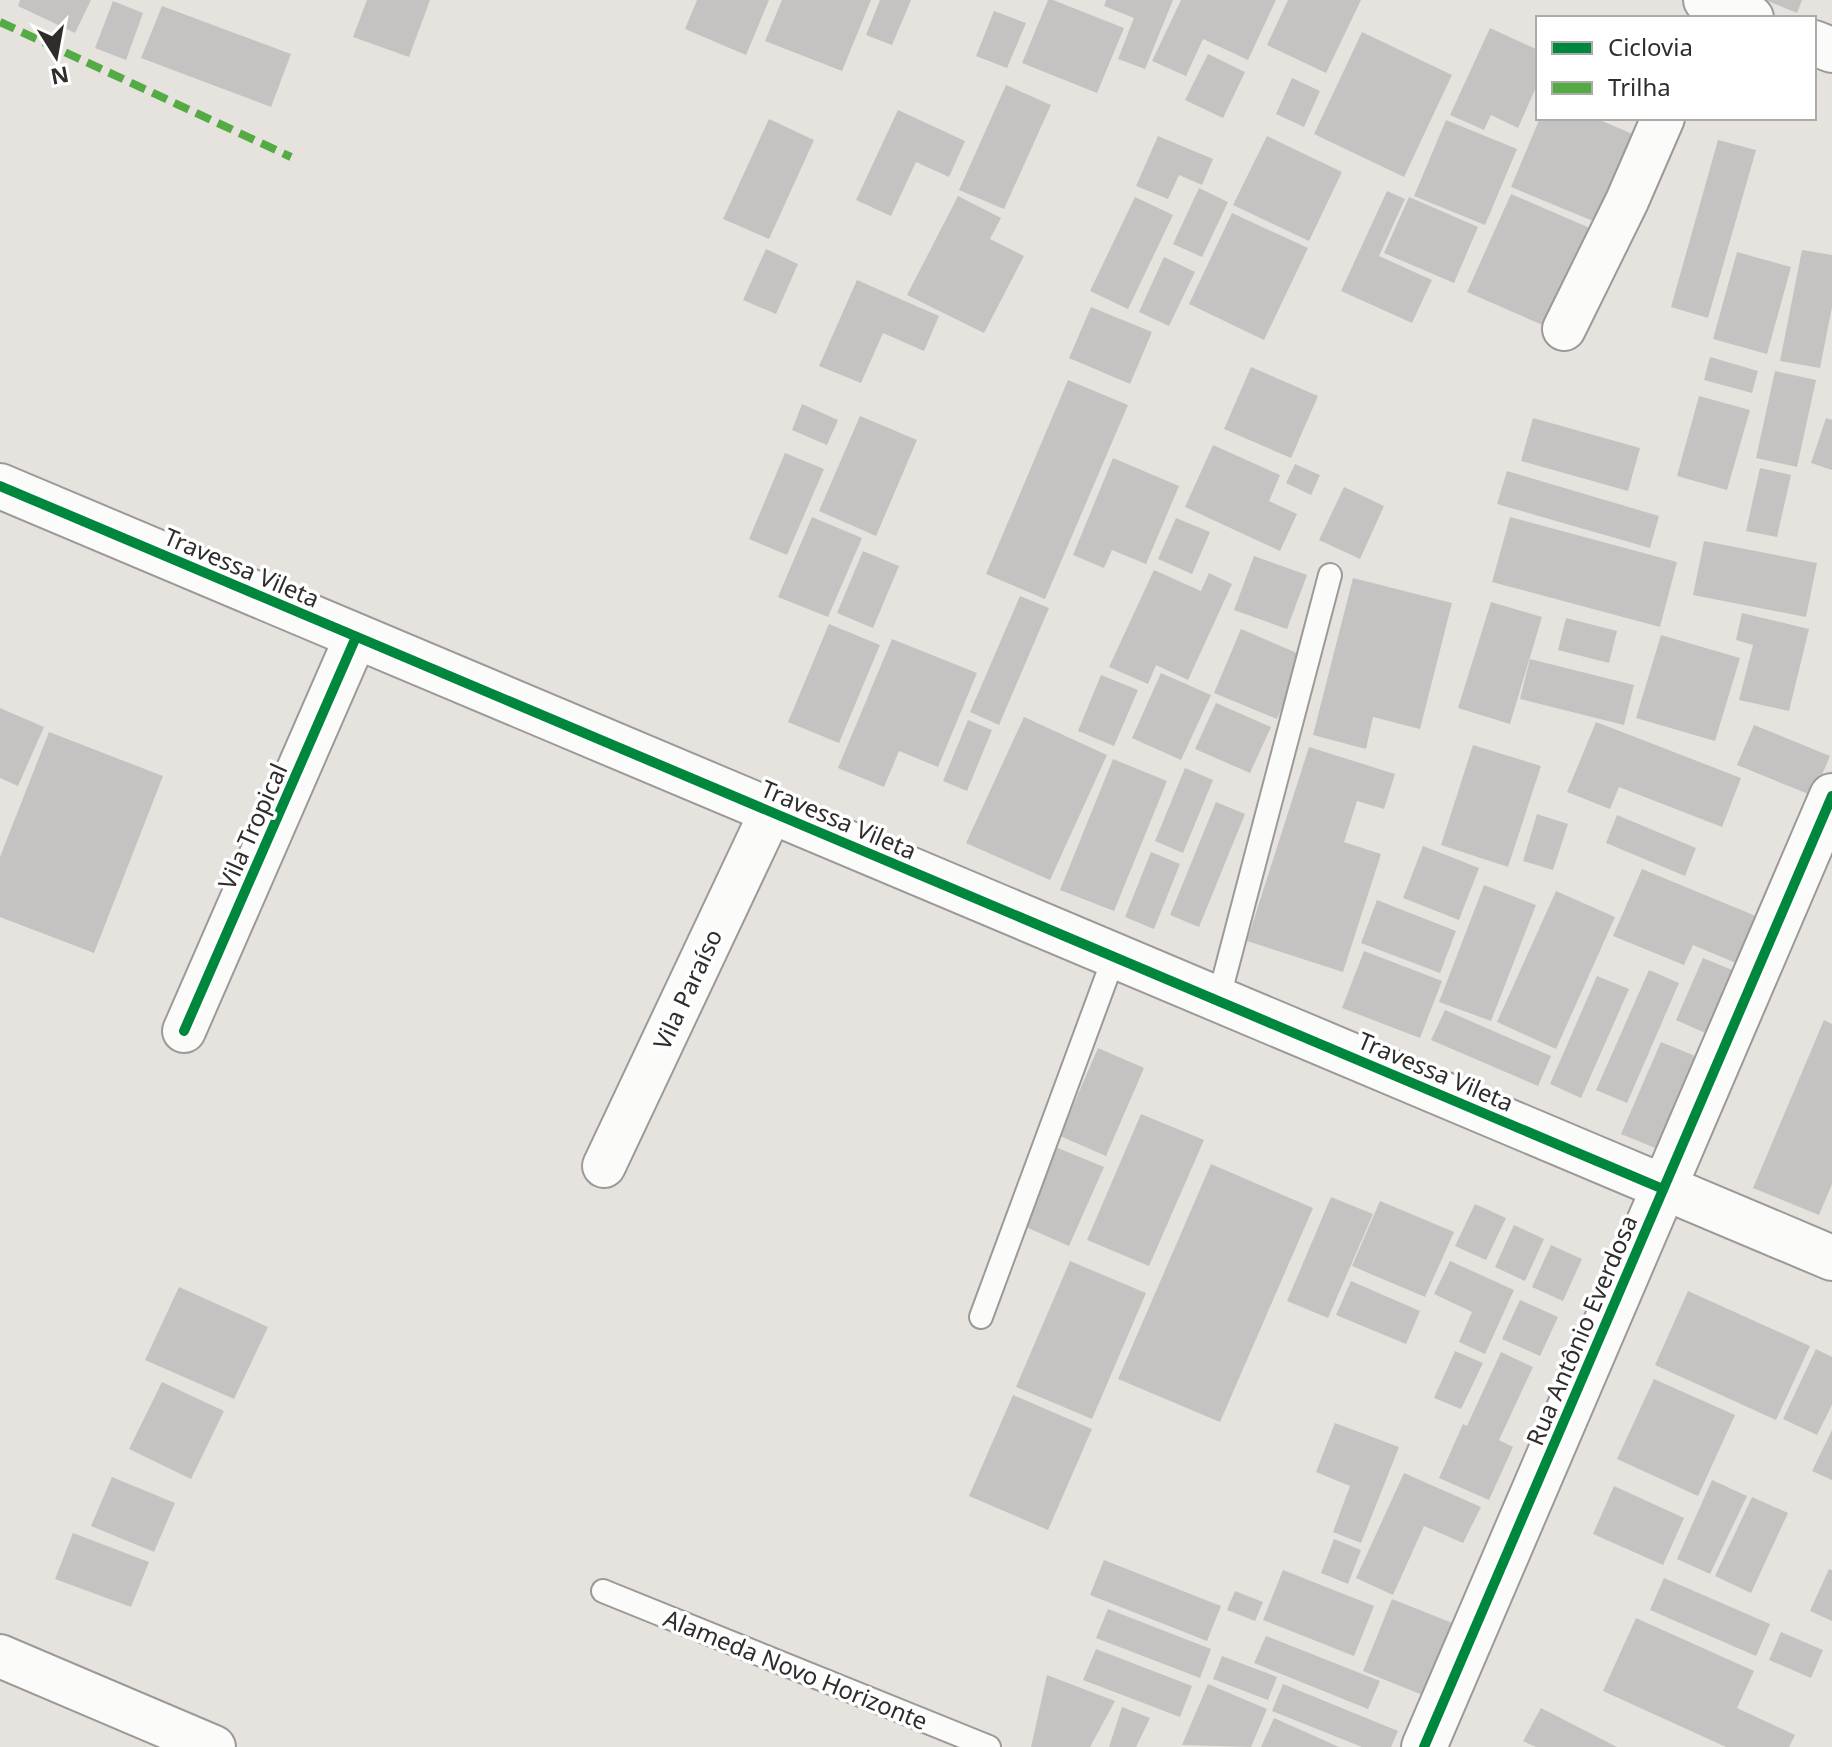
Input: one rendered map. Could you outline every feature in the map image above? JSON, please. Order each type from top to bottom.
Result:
[{"type":"street","points":[[1564,329],[1627,201],[1662,120]]},
{"type":"street","name":"Travessa Vileta","points":[[0,486],[1832,1258]]},
{"type":"street","name":"Vila Tropical","points":[[184,1031],[356,637]]},
{"type":"street","name":"Rua Antônio Everdosa","points":[[1424,1747],[1832,796]]},
{"type":"street","name":"Vila Paraíso","points":[[604,1166],[771,812]]},
{"type":"street","points":[[0,1656],[214,1747]]},
{"type":"lane","points":[[1218,1001],[1330,575]]},
{"type":"lane","points":[[981,1317],[1114,957]]},
{"type":"lane","name":"Alameda Novo Horizonte","points":[[603,1591],[989,1747]]},
{"type":"building","points":[[20,0],[91,0],[75,33],[18,6]]},
{"type":"building","points":[[367,0],[430,0],[409,57],[353,37]]},
{"type":"building","points":[[697,0],[769,0],[746,55],[685,29]]},
{"type":"building","points":[[782,0],[871,0],[842,71],[765,41]]},
{"type":"building","points":[[880,0],[911,0],[892,45],[866,35]]},
{"type":"building","points":[[1048,0],[1124,28],[1097,93],[1022,63]]},
{"type":"building","points":[[1106,0],[1173,0],[1145,69],[1118,59],[1134,18],[1104,6]]},
{"type":"building","points":[[1181,0],[1276,0],[1248,60],[1203,39],[1186,76],[1152,61]]},
{"type":"building","points":[[1288,0],[1361,0],[1326,73],[1267,45]]},
{"type":"building","points":[[1765,0],[1802,0],[1797,13]]},
{"type":"building","points":[[113,1],[143,13],[126,60],[95,48]]},
{"type":"building","points":[[162,6],[291,54],[271,107],[141,58]]},
{"type":"building","points":[[994,11],[1026,23],[1007,68],[976,56]]},
{"type":"building","points":[[1490,28],[1536,49],[1536,88],[1518,128],[1491,115],[1484,130],[1450,115]]},
{"type":"building","points":[[1362,32],[1452,75],[1404,177],[1314,134]]},
{"type":"building","points":[[1208,54],[1245,72],[1223,118],[1185,100]]},
{"type":"building","points":[[1292,78],[1320,91],[1304,127],[1276,114]]},
{"type":"building","points":[[1006,85],[1051,105],[1004,209],[959,190]]},
{"type":"building","points":[[898,110],[965,141],[949,177],[916,162],[891,216],[856,200]]},
{"type":"building","points":[[769,119],[814,140],[769,239],[723,219]]},
{"type":"building","points":[[1446,120],[1517,149],[1485,225],[1414,196]]},
{"type":"building","points":[[1539,120],[1600,120],[1642,138],[1605,226],[1511,187]]},
{"type":"building","points":[[1158,136],[1213,159],[1202,185],[1179,175],[1168,199],[1136,186]]},
{"type":"building","points":[[1267,136],[1342,172],[1309,241],[1233,205]]},
{"type":"building","points":[[1718,140],[1756,150],[1708,318],[1671,307]]},
{"type":"building","points":[[1199,188],[1228,202],[1202,257],[1173,244]]},
{"type":"building","points":[[1387,191],[1405,199],[1379,256],[1432,280],[1412,323],[1341,291]]},
{"type":"building","points":[[1511,194],[1599,232],[1556,331],[1467,292]]},
{"type":"building","points":[[958,196],[1001,218],[990,239],[1024,256],[984,333],[907,295]]},
{"type":"building","points":[[1135,197],[1173,215],[1128,309],[1090,291]]},
{"type":"building","points":[[1409,197],[1478,227],[1454,283],[1384,253]]},
{"type":"building","points":[[1232,213],[1308,248],[1264,340],[1189,304]]},
{"type":"building","points":[[766,249],[798,264],[776,314],[743,300]]},
{"type":"building","points":[[1802,250],[1832,255],[1832,307],[1820,368],[1780,361]]},
{"type":"building","points":[[1737,252],[1791,267],[1767,354],[1713,339]]},
{"type":"building","points":[[1164,257],[1195,272],[1169,326],[1139,312]]},
{"type":"building","points":[[857,280],[939,316],[924,351],[883,333],[861,383],[819,366]]},
{"type":"building","points":[[1091,307],[1152,332],[1130,384],[1069,358]]},
{"type":"building","points":[[1710,357],[1758,371],[1752,393],[1704,380]]},
{"type":"building","points":[[1251,367],[1318,396],[1291,458],[1224,429]]},
{"type":"building","points":[[1775,371],[1816,380],[1797,467],[1756,458]]},
{"type":"building","points":[[1068,380],[1128,405],[1045,599],[986,574]]},
{"type":"building","points":[[1699,396],[1750,410],[1727,490],[1677,476]]},
{"type":"building","points":[[802,404],[838,420],[827,445],[792,430]]},
{"type":"building","points":[[860,416],[917,440],[876,536],[819,511]]},
{"type":"building","points":[[1533,418],[1640,448],[1628,491],[1521,461]]},
{"type":"building","points":[[1826,418],[1832,420],[1832,470],[1811,463]]},
{"type":"building","points":[[1213,445],[1280,475],[1269,501],[1297,514],[1280,551],[1185,507]]},
{"type":"building","points":[[785,453],[824,469],[787,555],[749,539]]},
{"type":"building","points":[[1113,458],[1179,486],[1146,564],[1112,550],[1104,568],[1073,555]]},
{"type":"building","points":[[1295,464],[1320,475],[1311,495],[1286,483]]},
{"type":"building","points":[[1760,468],[1791,475],[1777,537],[1746,531]]},
{"type":"building","points":[[1507,471],[1659,516],[1650,548],[1497,504]]},
{"type":"building","points":[[1344,487],[1384,506],[1360,559],[1319,540]]},
{"type":"building","points":[[812,517],[862,538],[828,617],[778,597]]},
{"type":"building","points":[[1510,517],[1677,562],[1660,627],[1492,582]]},
{"type":"building","points":[[1176,518],[1210,532],[1192,574],[1158,559]]},
{"type":"building","points":[[1704,541],[1817,563],[1806,617],[1693,595]]},
{"type":"building","points":[[863,551],[899,566],[873,628],[837,613]]},
{"type":"building","points":[[1254,556],[1307,575],[1287,629],[1234,610]]},
{"type":"building","points":[[1154,570],[1201,591],[1209,573],[1232,584],[1188,680],[1156,665],[1148,684],[1109,667]]},
{"type":"building","points":[[1353,578],[1452,603],[1420,729],[1373,717],[1366,749],[1313,735]]},
{"type":"building","points":[[1020,596],[1049,608],[999,725],[970,712]]},
{"type":"building","points":[[1491,602],[1542,617],[1510,724],[1458,708]]},
{"type":"building","points":[[1742,613],[1809,629],[1789,711],[1739,700],[1753,645],[1736,640]]},
{"type":"building","points":[[1566,618],[1617,631],[1609,663],[1558,650]]},
{"type":"building","points":[[829,624],[880,645],[839,743],[788,722]]},
{"type":"building","points":[[1241,629],[1304,656],[1277,719],[1214,693]]},
{"type":"building","points":[[1661,635],[1740,658],[1715,741],[1636,718]]},
{"type":"building","points":[[892,639],[977,673],[938,767],[899,751],[884,787],[838,768]]},
{"type":"building","points":[[1530,659],[1634,685],[1624,725],[1520,699]]},
{"type":"building","points":[[1161,673],[1211,695],[1181,760],[1132,738]]},
{"type":"building","points":[[1101,675],[1138,690],[1114,746],[1078,731]]},
{"type":"building","points":[[1216,703],[1271,727],[1250,773],[1195,749]]},
{"type":"building","points":[[0,708],[44,727],[18,786],[0,778]]},
{"type":"building","points":[[1024,717],[1107,755],[1050,880],[966,843]]},
{"type":"building","points":[[968,720],[992,730],[967,791],[943,781]]},
{"type":"building","points":[[1596,722],[1741,778],[1722,827],[1619,787],[1610,809],[1567,792]]},
{"type":"building","points":[[1754,725],[1830,756],[1813,796],[1737,765]]},
{"type":"building","points":[[49,732],[163,776],[94,953],[0,917],[0,857]]},
{"type":"building","points":[[1473,745],[1541,766],[1508,867],[1441,845]]},
{"type":"building","points":[[1309,747],[1395,774],[1384,809],[1357,801],[1344,842],[1381,854],[1343,972],[1247,941]]},
{"type":"building","points":[[1113,759],[1167,781],[1114,911],[1060,890]]},
{"type":"building","points":[[1185,768],[1213,780],[1183,853],[1155,841]]},
{"type":"building","points":[[1216,802],[1245,814],[1199,927],[1170,915]]},
{"type":"building","points":[[1537,814],[1568,824],[1553,870],[1523,861]]},
{"type":"building","points":[[1617,815],[1696,848],[1685,876],[1606,843]]},
{"type":"building","points":[[1423,846],[1479,868],[1459,920],[1403,898]]},
{"type":"building","points":[[1151,852],[1180,864],[1154,929],[1125,917]]},
{"type":"building","points":[[1642,869],[1763,919],[1743,966],[1693,945],[1684,965],[1613,936]]},
{"type":"building","points":[[1484,885],[1536,905],[1491,1021],[1439,1002]]},
{"type":"building","points":[[1556,891],[1615,917],[1556,1049],[1497,1022]]},
{"type":"building","points":[[1377,900],[1456,931],[1440,973],[1361,943]]},
{"type":"building","points":[[1364,951],[1442,981],[1420,1038],[1342,1008]]},
{"type":"building","points":[[1703,958],[1737,972],[1710,1035],[1676,1020]]},
{"type":"building","points":[[1649,970],[1679,983],[1627,1103],[1596,1090]]},
{"type":"building","points":[[1597,976],[1629,989],[1581,1098],[1550,1084]]},
{"type":"building","points":[[1445,1010],[1551,1056],[1538,1086],[1431,1040]]},
{"type":"building","points":[[1824,1020],[1832,1024],[1832,1184],[1819,1215],[1753,1188]]},
{"type":"building","points":[[1661,1042],[1705,1060],[1665,1152],[1621,1134]]},
{"type":"building","points":[[1098,1048],[1144,1068],[1106,1156],[1060,1136]]},
{"type":"building","points":[[1141,1114],[1204,1140],[1149,1266],[1087,1240]]},
{"type":"building","points":[[1053,1146],[1104,1167],[1069,1246],[1019,1224]]},
{"type":"building","points":[[1211,1164],[1313,1208],[1220,1422],[1118,1379]]},
{"type":"building","points":[[1331,1197],[1373,1214],[1328,1318],[1287,1301]]},
{"type":"building","points":[[1380,1201],[1454,1232],[1425,1297],[1352,1266]]},
{"type":"building","points":[[1475,1204],[1506,1218],[1486,1260],[1455,1246]]},
{"type":"building","points":[[1514,1225],[1544,1239],[1525,1281],[1495,1267]]},
{"type":"building","points":[[1551,1245],[1582,1259],[1563,1301],[1532,1287]]},
{"type":"building","points":[[1070,1261],[1146,1293],[1092,1419],[1016,1387]]},
{"type":"building","points":[[1450,1261],[1514,1290],[1485,1354],[1459,1342],[1472,1312],[1434,1294]]},
{"type":"building","points":[[1351,1281],[1420,1311],[1406,1344],[1336,1315]]},
{"type":"building","points":[[179,1287],[268,1327],[234,1399],[145,1360]]},
{"type":"building","points":[[1688,1291],[1810,1346],[1776,1420],[1655,1365]]},
{"type":"building","points":[[1520,1300],[1558,1317],[1540,1356],[1502,1339]]},
{"type":"building","points":[[1816,1349],[1832,1357],[1832,1405],[1817,1435],[1783,1419]]},
{"type":"building","points":[[1455,1351],[1483,1363],[1461,1409],[1434,1398]]},
{"type":"building","points":[[1501,1352],[1533,1367],[1499,1440],[1513,1447],[1489,1500],[1439,1478]]},
{"type":"building","points":[[1654,1379],[1735,1415],[1698,1496],[1617,1459]]},
{"type":"building","points":[[162,1382],[224,1411],[191,1479],[129,1449]]},
{"type":"building","points":[[1013,1395],[1092,1429],[1048,1530],[969,1496]]},
{"type":"building","points":[[1335,1423],[1399,1447],[1361,1543],[1333,1532],[1350,1486],[1316,1472]]},
{"type":"building","points":[[1832,1430],[1832,1480],[1812,1471]]},
{"type":"building","points":[[1404,1473],[1481,1507],[1463,1543],[1424,1526],[1393,1595],[1356,1578]]},
{"type":"building","points":[[112,1477],[175,1503],[154,1552],[91,1526]]},
{"type":"building","points":[[1712,1480],[1747,1496],[1710,1574],[1677,1559]]},
{"type":"building","points":[[1614,1486],[1684,1518],[1663,1565],[1593,1534]]},
{"type":"building","points":[[1752,1497],[1788,1513],[1751,1593],[1715,1576]]},
{"type":"building","points":[[73,1533],[149,1562],[131,1607],[55,1579]]},
{"type":"building","points":[[1334,1539],[1361,1550],[1348,1584],[1321,1573]]},
{"type":"building","points":[[1104,1560],[1221,1606],[1207,1641],[1090,1595]]},
{"type":"building","points":[[1829,1569],[1832,1570],[1832,1621],[1810,1611]]},
{"type":"building","points":[[1283,1570],[1374,1606],[1354,1656],[1263,1620]]},
{"type":"building","points":[[1664,1578],[1770,1624],[1756,1656],[1650,1610]]},
{"type":"building","points":[[1235,1591],[1263,1602],[1255,1621],[1227,1610]]},
{"type":"building","points":[[1392,1599],[1455,1624],[1425,1696],[1363,1671]]},
{"type":"building","points":[[1108,1609],[1211,1649],[1200,1678],[1096,1638]]},
{"type":"building","points":[[1636,1618],[1754,1671],[1737,1708],[1795,1735],[1789,1747],[1726,1747],[1603,1691]]},
{"type":"building","points":[[1781,1632],[1823,1650],[1811,1678],[1769,1660]]},
{"type":"building","points":[[1266,1636],[1380,1681],[1368,1709],[1254,1663]]},
{"type":"building","points":[[1096,1649],[1192,1686],[1180,1717],[1083,1680]]},
{"type":"building","points":[[1222,1656],[1277,1677],[1268,1700],[1213,1679]]},
{"type":"building","points":[[1047,1675],[1115,1701],[1090,1747],[1031,1747]]},
{"type":"building","points":[[1208,1684],[1267,1709],[1251,1747],[1182,1745]]},
{"type":"building","points":[[1283,1684],[1398,1731],[1391,1747],[1362,1747],[1272,1711]]},
{"type":"building","points":[[1122,1707],[1150,1718],[1136,1747],[1109,1747]]},
{"type":"building","points":[[1541,1708],[1617,1747],[1536,1747],[1523,1741]]},
{"type":"building","points":[[1274,1718],[1339,1747],[1261,1747]]},
{"type":"marked path","points":[[0,22],[291,157]]},
{"type":"cycle path","points":[[0,486],[1663,1189]]},
{"type":"cycle path","points":[[184,1031],[356,637]]},
{"type":"cycle path","points":[[1424,1747],[1832,796]]}]
